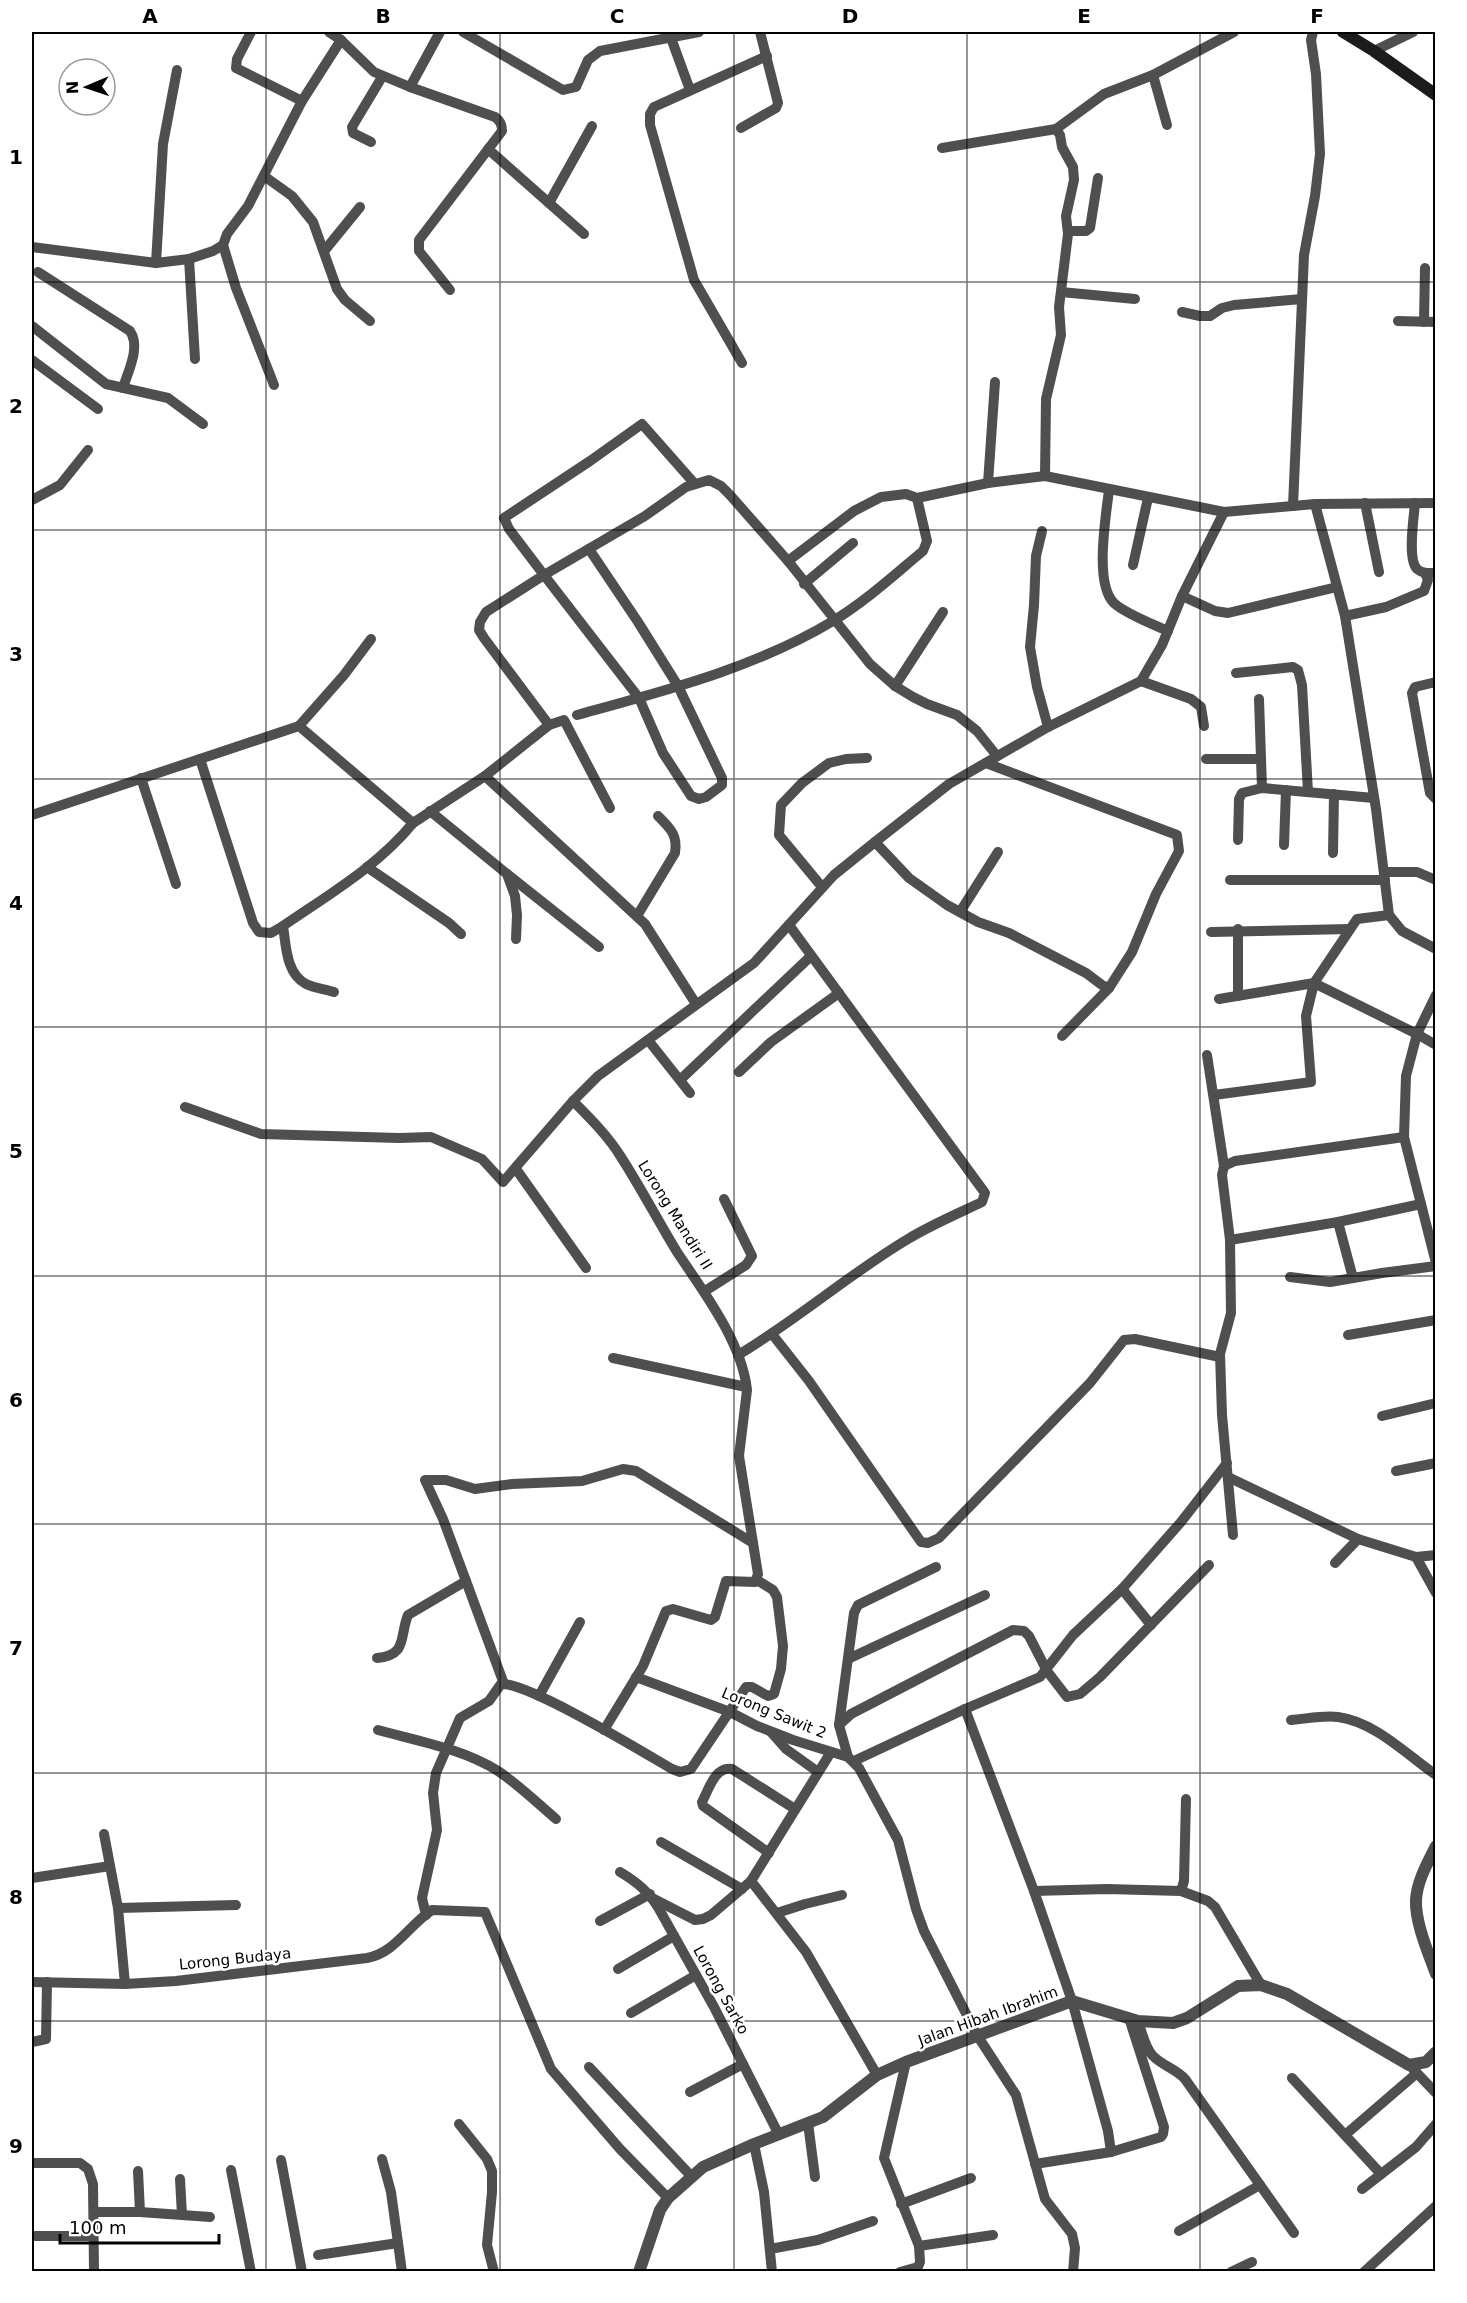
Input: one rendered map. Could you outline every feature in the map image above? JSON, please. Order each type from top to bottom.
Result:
[{"type":"main road","points":[[1343,32],[1436,95]]},
{"type":"street","points":[[251,32],[237,59],[236,68],[302,102]]},
{"type":"street","points":[[329,32],[382,77],[495,117],[500,121],[502,131],[419,240],[419,251],[450,290]]},
{"type":"street","points":[[411,87],[440,32]]},
{"type":"street","points":[[463,32],[563,90],[576,87],[588,60],[600,51],[699,32]]},
{"type":"street","points":[[741,128],[776,108],[778,103],[760,32]]},
{"type":"street","points":[[942,148],[1056,129],[1104,94],[1153,75],[1234,32]]},
{"type":"street","points":[[1293,506],[1304,255],[1320,154],[1316,74],[1311,40],[1313,32]]},
{"type":"street","points":[[1374,51],[1413,32]]},
{"type":"street","points":[[671,38],[690,90]]},
{"type":"street","points":[[274,385],[236,288],[223,245],[227,234],[248,206],[302,102],[341,40]]},
{"type":"street","points":[[742,363],[694,279],[650,125],[650,114],[654,107],[767,56]]},
{"type":"street","points":[[156,263],[164,144],[177,70]]},
{"type":"street","points":[[1153,75],[1167,125]]},
{"type":"street","points":[[371,142],[353,133],[352,127],[382,77]]},
{"type":"street","points":[[549,203],[592,126]]},
{"type":"street","points":[[1045,476],[1046,399],[1061,335],[1059,307],[1068,231],[1066,216],[1074,180],[1073,167],[1062,147],[1060,135],[1056,129]]},
{"type":"street","points":[[488,148],[584,234]]},
{"type":"street","points":[[264,176],[292,196],[313,222],[325,250],[337,289],[345,300],[370,321]]},
{"type":"street","points":[[1068,231],[1086,231],[1090,228],[1098,178]]},
{"type":"street","points":[[325,250],[360,207]]},
{"type":"street","points":[[32,246],[156,263],[189,259],[223,245]]},
{"type":"street","points":[[189,259],[195,359]]},
{"type":"street","points":[[1398,321],[1430,322],[1425,268]]},
{"type":"street","points":[[34,274],[130,331],[135,338],[135,347],[123,388]]},
{"type":"street","points":[[1061,292],[1135,299]]},
{"type":"street","points":[[1182,312],[1210,316],[1222,308],[1234,305],[1302,299]]},
{"type":"street","points":[[32,326],[106,384],[168,398],[203,424]]},
{"type":"street","points":[[32,360],[98,409]]},
{"type":"street","points":[[988,483],[995,382]]},
{"type":"street","points":[[589,549],[678,686],[722,778],[722,785],[706,797],[699,799],[691,796],[663,753],[639,698],[509,529],[504,518],[642,424],[694,483]]},
{"type":"street","points":[[32,500],[60,485],[88,450]]},
{"type":"street","points":[[788,561],[854,511],[881,497],[906,494],[917,498],[988,483],[1045,476],[1224,512],[1315,504],[1436,503]]},
{"type":"street","points":[[549,724],[479,630],[480,622],[486,612],[694,483],[709,480],[721,486],[788,561],[804,584],[870,664],[895,686],[927,704],[957,715],[977,731],[998,756]]},
{"type":"street","points":[[1109,490],[1103,555],[1105,583],[1110,598],[1117,606],[1168,631]]},
{"type":"street","points":[[577,715],[678,686],[782,649],[834,621],[865,600],[923,551],[927,541],[917,498]]},
{"type":"street","points":[[1133,565],[1148,498]]},
{"type":"street","points":[[1365,503],[1378,572]]},
{"type":"street","points":[[1345,616],[1386,607],[1424,591],[1430,573],[1417,568],[1413,563],[1415,503]]},
{"type":"street","points":[[1315,504],[1345,616],[1374,798],[1389,915],[1402,931],[1436,949]]},
{"type":"street","points":[[185,1107],[261,1134],[431,1137],[482,1159],[503,1182],[573,1101],[598,1076],[754,963],[834,875],[875,842],[949,784],[1048,727],[1141,681],[1168,631],[1182,596],[1224,512]]},
{"type":"street","points":[[1042,531],[1036,556],[1035,605],[1030,647],[1037,687],[1048,727]]},
{"type":"street","points":[[804,584],[854,543]]},
{"type":"street","points":[[1182,596],[1215,611],[1228,612],[1337,587]]},
{"type":"street","points":[[895,686],[944,612]]},
{"type":"street","points":[[32,815],[298,726],[344,675],[371,639]]},
{"type":"street","points":[[1236,673],[1293,667],[1298,670],[1302,685],[1308,792]]},
{"type":"street","points":[[1141,681],[1191,699],[1201,707],[1204,726]]},
{"type":"street","points":[[1436,682],[1415,687],[1412,693],[1430,793],[1436,799]]},
{"type":"street","points":[[1259,699],[1262,788]]},
{"type":"street","points":[[200,759],[253,923],[259,932],[270,933],[283,926],[368,867],[401,838],[412,823],[485,776],[549,724],[564,720],[610,808]]},
{"type":"street","points":[[298,726],[412,823]]},
{"type":"street","points":[[822,887],[779,835],[781,806],[802,783],[829,763],[867,758]]},
{"type":"street","points":[[1206,759],[1261,759]]},
{"type":"street","points":[[986,763],[1177,835],[1179,851],[1156,894],[1132,952],[1109,988],[1062,1036]]},
{"type":"street","points":[[485,776],[645,924],[696,1004]]},
{"type":"street","points":[[141,778],[176,884]]},
{"type":"street","points":[[1238,840],[1239,798],[1242,794],[1262,788],[1374,798]]},
{"type":"street","points":[[1284,845],[1286,790]]},
{"type":"street","points":[[1333,853],[1334,794]]},
{"type":"street","points":[[430,811],[599,947]]},
{"type":"street","points":[[637,916],[675,853],[677,843],[675,834],[658,816]]},
{"type":"street","points":[[875,842],[909,878],[960,912],[978,922],[1009,933],[1086,973],[1101,986],[1109,988]]},
{"type":"street","points":[[960,912],[998,852]]},
{"type":"street","points":[[368,867],[449,923],[461,934]]},
{"type":"street","points":[[1230,880],[1384,876],[1417,872],[1436,880]]},
{"type":"street","points":[[507,874],[515,896],[518,915],[516,939]]},
{"type":"street","points":[[1214,1095],[1311,1082],[1306,1016],[1314,983],[1357,920],[1389,915]]},
{"type":"street","points":[[738,1355],[772,1334],[908,1239],[982,1202],[985,1193],[789,925]]},
{"type":"street","points":[[283,926],[290,963],[296,977],[305,984],[334,992]]},
{"type":"street","points":[[1211,932],[1238,929],[1350,929]]},
{"type":"street","points":[[1238,929],[1238,996]]},
{"type":"street","points":[[681,1079],[812,956]]},
{"type":"street","points":[[1219,999],[1314,983],[1436,1045]]},
{"type":"street","points":[[739,1072],[771,1042],[839,993]]},
{"type":"street","points":[[1290,1277],[1330,1282],[1436,1265],[1433,1243],[1404,1137],[1406,1076],[1417,1034],[1436,995]]},
{"type":"street","points":[[648,1040],[690,1093]]},
{"type":"street","points":[[1207,1055],[1224,1166],[1222,1175],[1230,1240],[1231,1318],[1221,1344],[1220,1358],[1222,1415],[1233,1534]]},
{"type":"street","name":"Lorong Mandiri II","points":[[573,1101],[596,1124],[620,1155],[678,1252],[705,1291],[738,1355],[746,1387]]},
{"type":"street","points":[[1224,1166],[1235,1161],[1404,1137]]},
{"type":"street","points":[[516,1168],[586,1268]]},
{"type":"street","points":[[705,1291],[746,1265],[752,1256],[724,1199]]},
{"type":"street","points":[[1230,1240],[1338,1222],[1421,1204]]},
{"type":"street","points":[[1338,1222],[1353,1278]]},
{"type":"street","points":[[1348,1335],[1436,1320]]},
{"type":"street","points":[[772,1334],[809,1381],[921,1542],[928,1543],[939,1538],[1074,1399],[1124,1340],[1135,1339],[1220,1358]]},
{"type":"street","points":[[613,1358],[746,1387],[738,1449],[759,1574],[758,1580]]},
{"type":"street","points":[[1382,1416],[1436,1402]]},
{"type":"street","points":[[851,1759],[1040,1677],[1073,1635],[1122,1589],[1227,1463]]},
{"type":"street","points":[[1396,1471],[1436,1463]]},
{"type":"street","points":[[504,1684],[443,1519],[425,1480],[446,1480],[475,1489],[512,1484],[582,1481],[614,1470],[630,1469],[753,1543]]},
{"type":"street","points":[[1228,1477],[1358,1539],[1416,1557],[1436,1555]]},
{"type":"street","points":[[1335,1563],[1358,1539]]},
{"type":"street","points":[[1416,1557],[1436,1593]]},
{"type":"street","points":[[839,1725],[851,1714],[1013,1630],[1024,1630],[1029,1636],[1047,1671],[1067,1697],[1080,1694],[1100,1677],[1209,1565]]},
{"type":"street","points":[[936,1567],[858,1605],[854,1613],[839,1725],[851,1759],[895,1833],[919,1920],[977,2035],[1016,2095],[1035,2164],[1050,2207],[1067,2225],[1072,2234],[1075,2248],[1073,2271]]},
{"type":"street","points":[[604,1730],[647,1657],[666,1611],[673,1610],[711,1620],[715,1617],[726,1581],[751,1583],[758,1580]]},
{"type":"street","points":[[668,2198],[620,2149],[551,2069],[487,1915],[482,1911],[435,1910],[426,1915],[422,1898],[437,1826],[433,1793],[436,1773],[460,1718],[489,1701],[501,1684],[539,1696],[680,1772],[691,1769],[746,1687],[752,1687],[772,1696],[781,1669],[783,1639],[777,1598],[773,1590],[758,1580]]},
{"type":"street","points":[[377,1658],[388,1657],[401,1646],[408,1615],[466,1581]]},
{"type":"street","points":[[1122,1589],[1151,1625]]},
{"type":"street","points":[[848,1659],[985,1595]]},
{"type":"street","points":[[539,1696],[580,1622]]},
{"type":"street","name":"Lorong Sawit 2","points":[[636,1677],[730,1712],[770,1731],[851,1759]]},
{"type":"street","points":[[965,1709],[1034,1891],[1072,2001],[1108,2131],[1111,2152]]},
{"type":"street","points":[[1291,1720],[1337,1716],[1357,1722],[1388,1740],[1436,1775]]},
{"type":"street","points":[[378,1730],[447,1748],[499,1772],[556,1819]]},
{"type":"street","points":[[770,1731],[786,1749],[818,1772]]},
{"type":"street","points":[[600,1922],[651,1896],[695,1920],[711,1916],[751,1881],[831,1752]]},
{"type":"street","points":[[769,1853],[703,1806],[702,1802],[718,1773],[727,1768],[732,1769],[795,1809]]},
{"type":"street","points":[[1181,1890],[1184,1881],[1186,1799]]},
{"type":"street","points":[[104,1834],[118,1908],[125,1984]]},
{"type":"street","points":[[661,1842],[742,1889]]},
{"type":"street","points":[[1436,1845],[1421,1878],[1416,1900],[1421,1932],[1436,1974]]},
{"type":"street","points":[[32,1878],[110,1866]]},
{"type":"street","name":"Lorong Sarko","points":[[620,1872],[637,1882],[651,1896],[696,1974],[779,2135]]},
{"type":"street","points":[[751,1881],[806,1952],[877,2075]]},
{"type":"street","points":[[1034,1891],[1181,1890],[1208,1901],[1215,1907],[1261,1985]]},
{"type":"street","points":[[777,1913],[843,1895]]},
{"type":"street","points":[[118,1908],[236,1905]]},
{"type":"street","name":"Lorong Budaya","points":[[32,1982],[125,1984],[256,1973],[373,1957],[389,1949],[426,1915]]},
{"type":"street","points":[[618,1969],[674,1936]]},
{"type":"street","points":[[631,2013],[696,1974]]},
{"type":"street","points":[[32,2042],[46,2039],[47,1982]]},
{"type":"street","name":"Jalan Hibah Ibrahim","points":[[639,2271],[660,2210],[668,2198],[703,2167],[823,2117],[877,2075],[977,2035],[1072,2001],[1134,2019],[1173,2023],[1187,2018],[1238,1986],[1261,1985],[1287,1994],[1413,2069]]},
{"type":"street","points":[[1035,2164],[1111,2152],[1161,2137],[1164,2134],[1134,2019]]},
{"type":"street","points":[[1134,2019],[1150,2052],[1185,2079],[1294,2233]]},
{"type":"street","points":[[1345,2135],[1413,2069],[1426,2062],[1436,2052]]},
{"type":"street","points":[[900,2271],[918,2267],[920,2262],[919,2246],[885,2164],[884,2151],[906,2062]]},
{"type":"street","points":[[690,2092],[743,2064]]},
{"type":"street","points":[[589,2067],[691,2176]]},
{"type":"street","points":[[1413,2069],[1436,2093]]},
{"type":"street","points":[[1292,2078],[1381,2174]]},
{"type":"street","points":[[808,2123],[815,2177]]},
{"type":"street","points":[[459,2124],[487,2159],[492,2171],[487,2245],[494,2271]]},
{"type":"street","points":[[1362,2188],[1416,2146],[1436,2124]]},
{"type":"street","points":[[754,2144],[764,2192],[772,2271]]},
{"type":"street","points":[[382,2159],[391,2192],[402,2271]]},
{"type":"street","points":[[281,2160],[302,2271]]},
{"type":"street","points":[[32,2163],[80,2163],[88,2169],[93,2184],[94,2271]]},
{"type":"street","points":[[231,2170],[251,2271]]},
{"type":"street","points":[[138,2171],[140,2212]]},
{"type":"street","points":[[901,2204],[972,2178]]},
{"type":"street","points":[[180,2179],[182,2215]]},
{"type":"street","points":[[1179,2231],[1260,2185]]},
{"type":"street","points":[[1364,2271],[1436,2206]]},
{"type":"street","points":[[94,2212],[140,2212],[210,2217]]},
{"type":"street","points":[[770,2249],[818,2240],[873,2221]]},
{"type":"street","points":[[919,2246],[993,2235]]},
{"type":"street","points":[[32,2236],[93,2236]]},
{"type":"street","points":[[318,2255],[398,2243]]},
{"type":"street","points":[[1231,2271],[1252,2262]]}]
